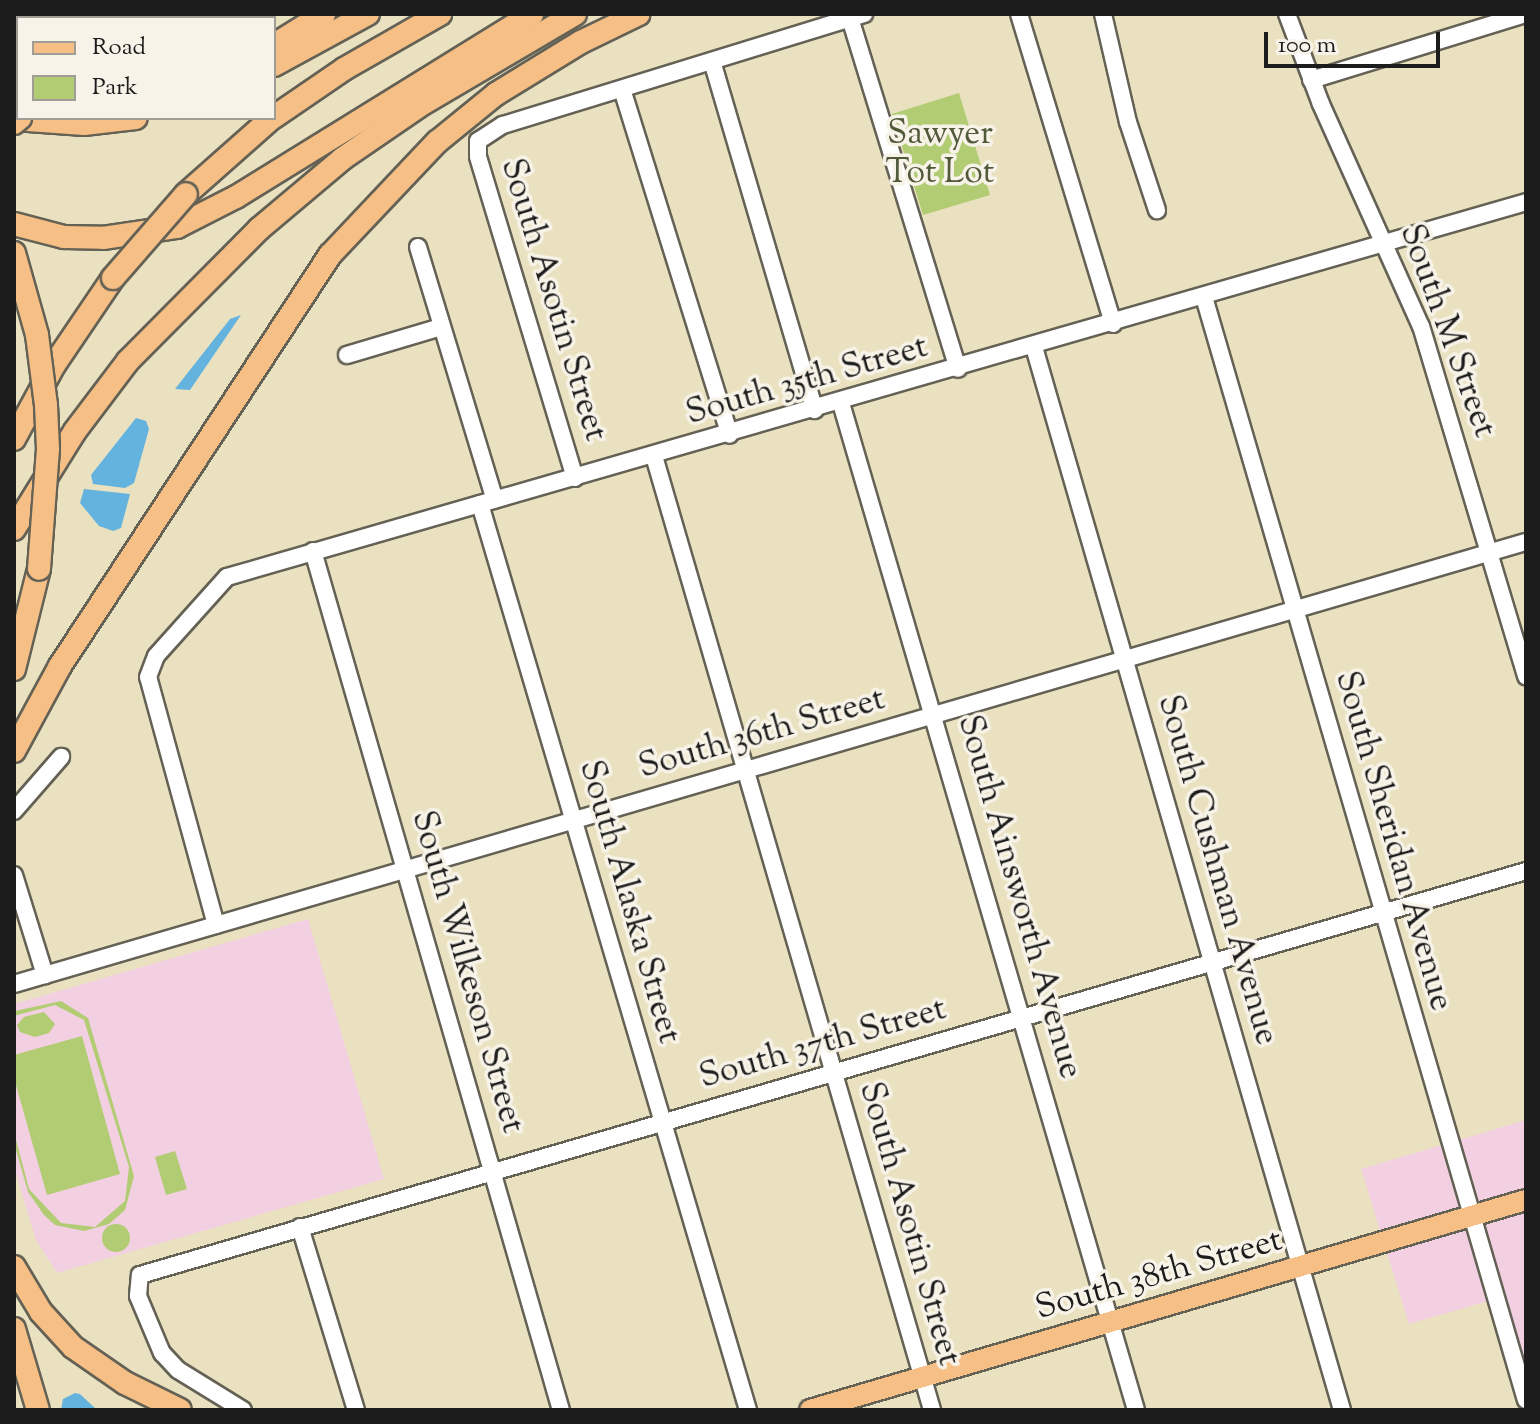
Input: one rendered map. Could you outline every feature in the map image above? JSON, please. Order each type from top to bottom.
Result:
[{"type":"highway","points":[[276,44],[324,14]]},
{"type":"highway","points":[[276,64],[368,14]]},
{"type":"highway","points":[[276,115],[344,69],[440,14]]},
{"type":"highway","points":[[14,224],[64,237],[103,238],[177,227],[236,197],[532,14]]},
{"type":"highway","points":[[14,529],[66,443],[128,361],[267,221],[342,159],[419,106],[575,14]]},
{"type":"highway","points":[[14,751],[60,666],[338,245],[437,142],[496,94],[581,42],[639,14]]},
{"type":"highway","points":[[16,120],[84,124],[119,120]]},
{"type":"highway","points":[[14,439],[54,365],[113,278],[186,194],[270,120]]},
{"type":"highway","points":[[14,253],[37,335],[46,405],[48,464],[39,569],[14,669]]},
{"type":"highway","points":[[14,1267],[41,1312],[73,1347],[125,1383],[180,1410]]},
{"type":"highway","points":[[14,1329],[38,1410]]},
{"type":"main road","name":"South 38th Street","points":[[810,1410],[1526,1200]]},
{"type":"street","points":[[1019,14],[1113,324]]},
{"type":"street","points":[[1103,14],[1128,122],[1157,210]]},
{"type":"street","name":"South M Street","points":[[1287,14],[1311,80],[1431,353],[1526,677]]},
{"type":"street","points":[[1311,80],[1525,14]]},
{"type":"street","points":[[730,435],[622,89],[857,16],[958,369]]},
{"type":"street","points":[[712,61],[815,410]]},
{"type":"street","name":"South Asotin Street","points":[[575,478],[478,156],[479,139],[503,125],[622,89]]},
{"type":"street","name":"South 35th Street","points":[[216,925],[148,677],[156,656],[220,581],[313,551],[730,435],[1526,202]]},
{"type":"street","name":"South Alaska Street","points":[[418,247],[574,820],[748,1410]]},
{"type":"street","name":"South Sheridan Avenue","points":[[1204,297],[1526,1400]]},
{"type":"street","points":[[347,355],[441,327]]},
{"type":"street","name":"South Cushman Avenue","points":[[1034,347],[1342,1410]]},
{"type":"street","name":"South Ainsworth Avenue","points":[[841,403],[1136,1410]]},
{"type":"street","name":"South Asotin Street","points":[[654,456],[932,1410]]},
{"type":"street","name":"South 36th Street","points":[[14,984],[1526,542]]},
{"type":"street","name":"South Wilkeson Street","points":[[313,551],[561,1410]]},
{"type":"street","points":[[14,811],[61,757]]},
{"type":"street","name":"South 37th Street","points":[[243,1410],[166,1359],[143,1310],[138,1277],[300,1227],[1526,871]]},
{"type":"street","points":[[14,875],[45,975]]},
{"type":"street","points":[[300,1227],[356,1410]]},
{"type":"shaded area","points":[[308,919],[384,1179],[57,1273],[36,1240],[14,1167],[14,1004]]},
{"type":"shaded area","points":[[1526,1120],[1526,1400],[1495,1299],[1409,1324],[1361,1169]]},
{"type":"green space","name":"Sawyer Tot Lot","points":[[959,93],[990,195],[923,215],[892,114]]},
{"type":"green space","points":[[61,1001],[88,1018],[134,1176],[125,1210],[109,1224],[84,1231],[55,1225],[44,1215],[28,1192],[14,1143],[14,1132],[29,1189],[61,1223],[95,1227],[125,1201],[129,1167],[84,1020],[55,1005],[14,1016],[15,1011]]},
{"type":"green space","points":[[44,1012],[55,1024],[49,1033],[35,1037],[20,1032],[17,1025],[24,1017]]},
{"type":"green space","points":[[82,1036],[120,1174],[47,1195],[14,1078],[14,1055]]},
{"type":"green space","points":[[175,1151],[187,1189],[166,1195],[155,1157]]},
{"type":"green space","points":[[116,1224],[126,1228],[130,1238],[126,1248],[116,1252],[106,1248],[102,1238],[106,1228]]},
{"type":"water","points":[[241,315],[190,390],[175,389],[230,319]]},
{"type":"water","points":[[136,418],[146,421],[149,429],[134,483],[125,488],[93,484],[91,475]]},
{"type":"water","points":[[84,489],[130,494],[121,528],[113,531],[99,526],[80,503]]},
{"type":"water","points":[[75,1393],[97,1410],[61,1410],[63,1399]]}]
